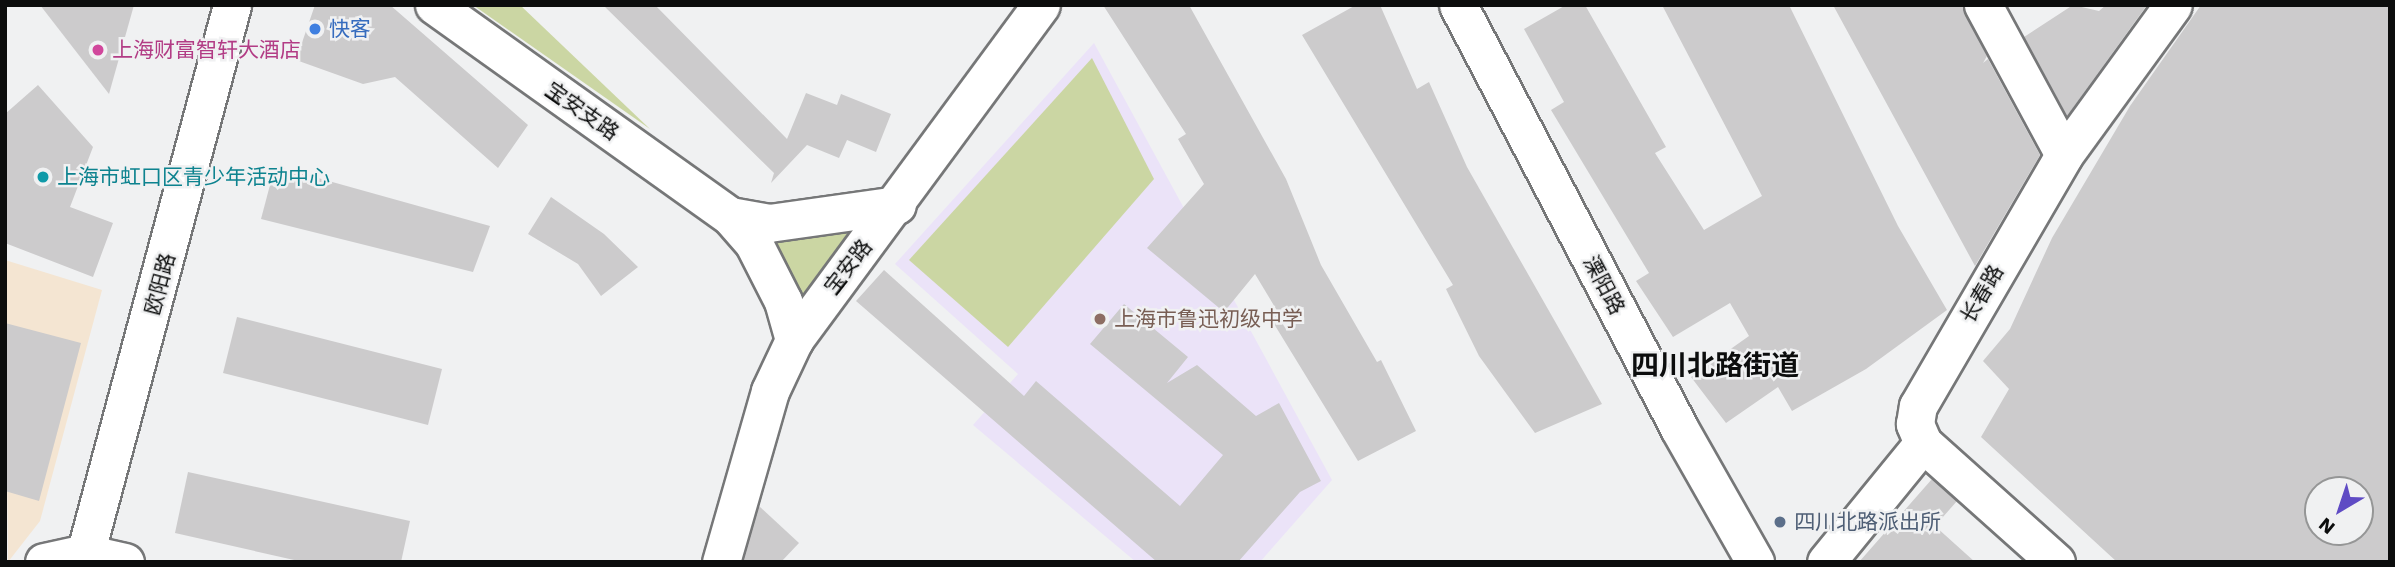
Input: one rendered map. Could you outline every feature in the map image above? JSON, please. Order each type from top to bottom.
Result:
[{"type":"street","name":"欧阳路","points":[[84,557],[232,5]]},
{"type":"street","name":"宝安支路","points":[[434,5],[730,216],[754,244],[783,301],[794,340]]},
{"type":"street","name":"宝安路","points":[[721,562],[770,391],[794,340],[897,205],[1041,5]]},
{"type":"street","name":"溧阳路","points":[[1458,5],[1679,428],[1755,562]]},
{"type":"street","points":[[1983,5],[2064,155]]},
{"type":"street","name":"长春路","points":[[1923,443],[1915,424],[1918,406],[2064,155],[2173,5]]},
{"type":"street","name":"宝安支路","points":[[730,216],[769,223],[897,205]]},
{"type":"street","points":[[1826,562],[1923,443],[2056,562]]},
{"type":"street","points":[[44,562],[84,557],[125,562]]},
{"type":"shaded area","name":"上海市鲁迅初级中学","points":[[1094,43],[1332,480],[1260,562],[1136,562],[973,425],[1018,374],[895,264]]},
{"type":"shaded area","points":[[5,260],[102,290],[40,521],[8,562]]},
{"type":"green space","points":[[473,5],[520,5],[650,129]]},
{"type":"green space","points":[[1092,58],[1154,179],[1008,347],[909,260]]},
{"type":"green space","points":[[855,232],[802,298],[768,236]]},
{"type":"building","name":"上海财富智轩大酒店","points":[[40,5],[134,5],[109,94]]},
{"type":"building","points":[[315,5],[390,5],[528,125],[498,168],[395,77],[363,84],[296,60]]},
{"type":"building","points":[[603,5],[655,5],[787,139],[806,93],[837,105],[841,94],[891,114],[876,152],[847,140],[839,158],[807,145],[771,183],[774,173]]},
{"type":"building","points":[[1103,5],[1189,5],[1286,179],[1321,265],[1377,362],[1381,360],[1416,431],[1358,461],[1271,319],[1279,314],[1255,274],[1224,312],[1147,248],[1204,184],[1178,139],[1186,134]]},
{"type":"building","points":[[1356,5],[1380,5],[1417,89],[1429,82],[1467,167],[1602,404],[1535,433],[1479,356],[1446,289],[1453,285],[1302,35]]},
{"type":"building","points":[[1566,5],[1585,5],[1666,147],[1655,153],[1704,230],[1762,196],[1662,5],[1789,5],[1898,226],[1947,310],[1866,369],[1792,411],[1778,387],[1726,423],[1691,377],[1749,336],[1730,303],[1673,337],[1636,281],[1649,273],[1551,110],[1564,102],[1524,29]]},
{"type":"building","points":[[1833,5],[1962,5],[1987,56],[1983,63],[1988,59],[2040,155],[1975,266]]},
{"type":"building","points":[[2073,5],[2099,11],[2106,5],[2147,5],[2067,116],[2024,37]]},
{"type":"building","points":[[2201,5],[2390,5],[2390,562],[2117,562],[1981,437],[2009,389],[1983,361],[2010,329],[2052,238],[2130,106]]},
{"type":"building","name":"上海市虹口区青少年活动中心","points":[[38,85],[93,147],[70,207],[113,223],[93,277],[5,243],[5,114]]},
{"type":"building","points":[[275,166],[490,226],[473,272],[261,219]]},
{"type":"building","points":[[551,197],[604,234],[638,267],[601,296],[578,264],[528,234]]},
{"type":"building","points":[[884,270],[1024,396],[1036,381],[1180,506],[1223,455],[1090,344],[1124,304],[1188,357],[1167,383],[1197,365],[1256,416],[1279,403],[1321,481],[1300,492],[1238,562],[1157,562],[856,301]]},
{"type":"building","points":[[237,317],[442,369],[428,425],[223,373]]},
{"type":"building","points":[[5,323],[81,343],[39,501],[5,491]]},
{"type":"building","points":[[188,472],[410,521],[401,562],[303,562],[175,533]]},
{"type":"building","points":[[1932,479],[1957,501],[1935,526],[1975,562],[1859,562]]},
{"type":"building","points":[[759,506],[799,543],[781,562],[743,562]]},
{"type":"place","name":"快客","points":[[315,29]]},
{"type":"place","name":"上海财富智轩大酒店","points":[[98,50]]},
{"type":"place","name":"上海市虹口区青少年活动中心","points":[[43,177]]},
{"type":"place","name":"上海市鲁迅初级中学","points":[[1100,319]]},
{"type":"place","name":"四川北路派出所","points":[[1780,522]]},
{"type":"district","name":"四川北路街道","points":[[1715,366]]}]
